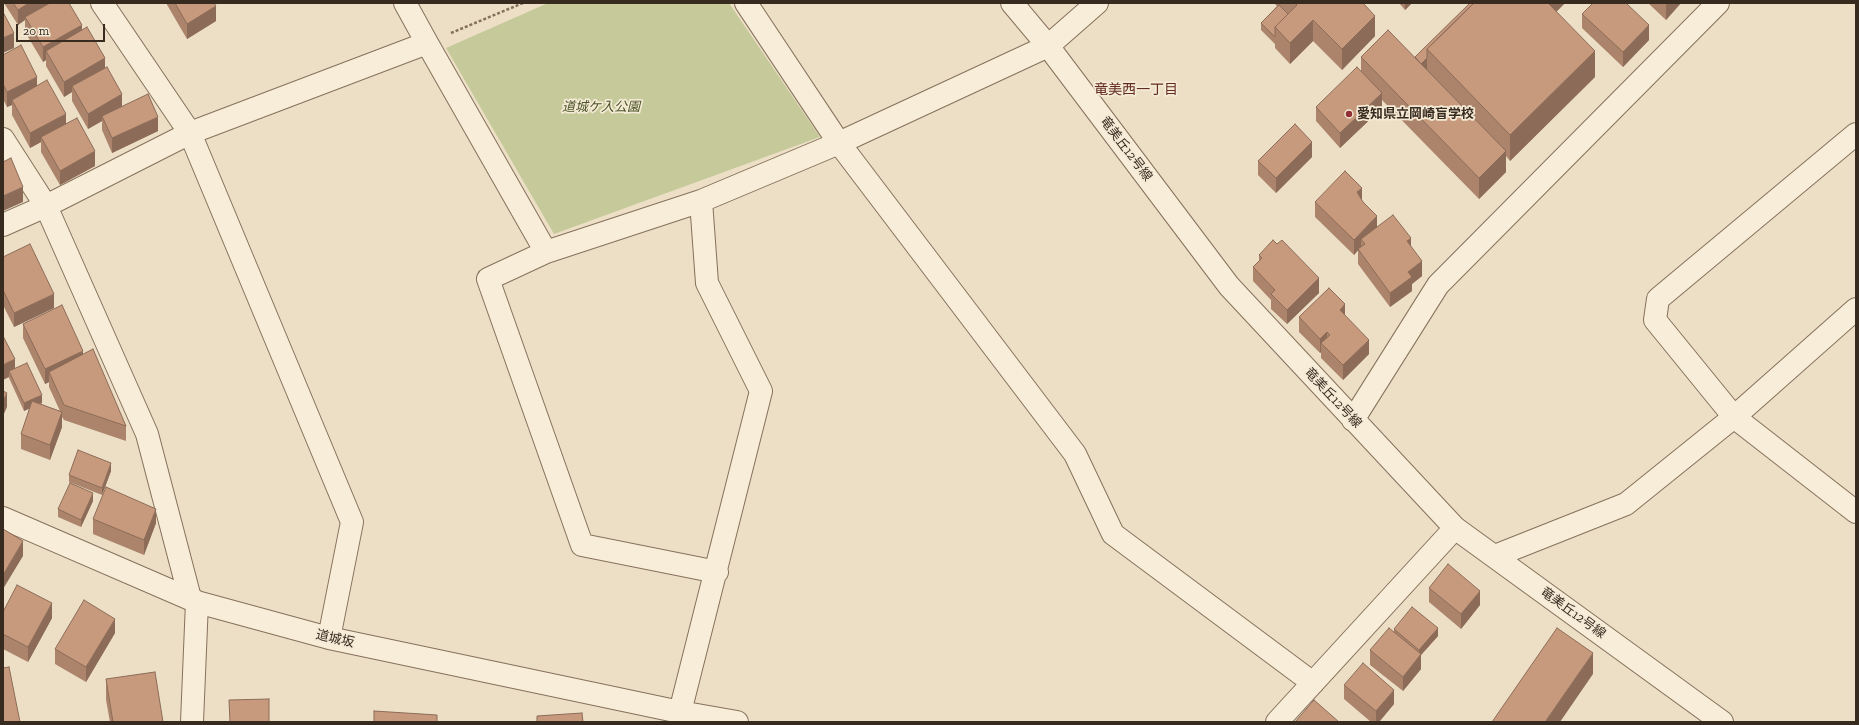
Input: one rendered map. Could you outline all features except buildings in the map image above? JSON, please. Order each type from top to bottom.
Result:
[{"type":"street","points":[[102,3],[190,133],[352,522],[329,638]]},
{"type":"street","points":[[405,3],[546,252]]},
{"type":"street","points":[[746,3],[839,143],[1075,454],[1113,534],[1313,683]]},
{"type":"street","name":"竜美丘12号線","points":[[1012,3],[1048,46],[1229,286],[1455,528],[1722,722]]},
{"type":"street","points":[[716,572],[582,545],[488,279],[546,252],[701,201],[839,143],[1048,46],[1097,3]]},
{"type":"street","points":[[1353,420],[1438,285],[1718,3]]},
{"type":"street","points":[[3,225],[46,206],[190,133],[427,43]]},
{"type":"street","points":[[1856,134],[1658,299],[1655,320],[1734,417],[1856,512]]},
{"type":"street","points":[[3,138],[46,206],[147,434],[193,600],[192,722]]},
{"type":"street","points":[[680,712],[761,391],[707,283],[701,201]]},
{"type":"street","points":[[1495,556],[1626,504],[1734,417],[1856,309]]},
{"type":"street","name":"道城坂","points":[[3,518],[193,600],[329,638],[680,712],[737,722]]},
{"type":"street","points":[[1277,722],[1455,528]]},
{"type":"path","points":[[427,43],[523,3]]},
{"type":"green space","name":"道城ケ入公園","points":[[548,3],[729,3],[820,137],[554,234],[446,48]]},
{"type":"place","name":"愛知県立岡崎盲学校","points":[[1349,114]]},
{"type":"district","name":"竜美西一丁目","points":[[1136,90]]}]
